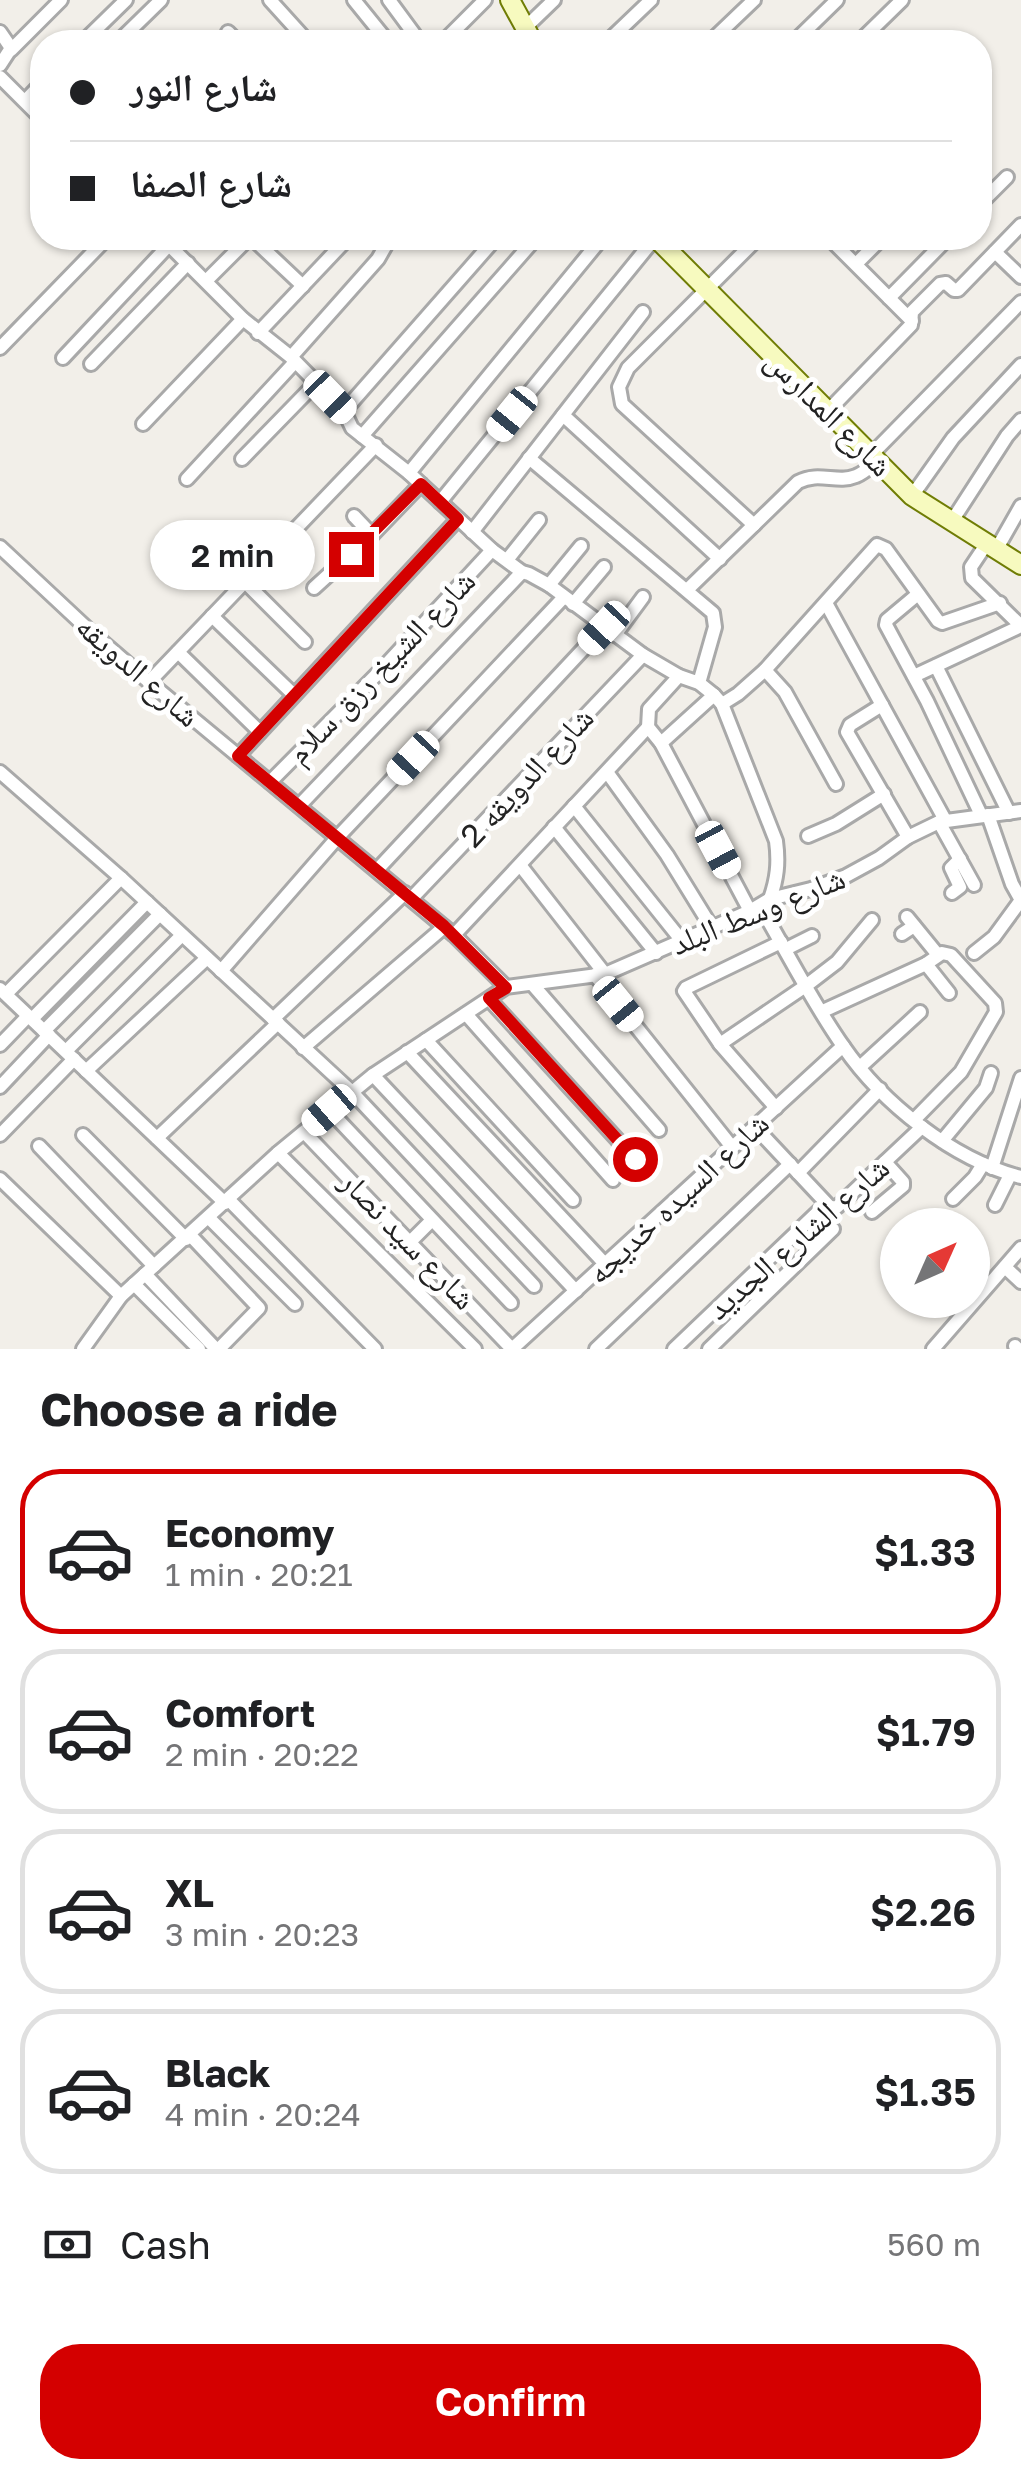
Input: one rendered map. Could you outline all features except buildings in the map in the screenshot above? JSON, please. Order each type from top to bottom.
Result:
[{"type":"street","points":[[31,30],[61,0]]},
{"type":"street","points":[[95,30],[126,0]]},
{"type":"street","points":[[130,30],[160,0]]},
{"type":"street","points":[[270,0],[297,30]]},
{"type":"street","points":[[354,0],[378,30]]},
{"type":"street","points":[[389,0],[411,30]]},
{"type":"street","points":[[455,30],[485,0]]},
{"type":"street","points":[[510,0],[526,30]]},
{"type":"street","points":[[535,30],[554,0]]},
{"type":"street","points":[[620,30],[651,0]]},
{"type":"street","points":[[723,30],[754,0]]},
{"type":"street","points":[[806,30],[837,0]]},
{"type":"street","points":[[871,30],[902,0]]},
{"type":"street","points":[[0,65],[30,31]]},
{"type":"street","points":[[0,32],[11,44],[11,50]]},
{"type":"street","points":[[0,77],[30,106]]},
{"type":"street","points":[[25,101],[30,96]]},
{"type":"street","points":[[992,192],[1007,177]]},
{"type":"street","points":[[827,412],[911,325],[912,312],[940,284],[958,290],[1021,225]]},
{"type":"street","points":[[0,348],[95,250]]},
{"type":"street","points":[[63,358],[158,250]]},
{"type":"street","points":[[175,250],[243,319],[316,383],[344,412],[352,428],[409,473],[492,550],[643,655],[699,683],[718,699],[776,842],[776,880],[760,905]]},
{"type":"street","points":[[206,280],[234,250]]},
{"type":"street","points":[[258,250],[303,286]]},
{"type":"street","points":[[258,333],[331,250]]},
{"type":"street","points":[[187,479],[293,360],[383,250]]},
{"type":"street","points":[[344,412],[486,250]]},
{"type":"street","points":[[362,436],[525,250]]},
{"type":"street","points":[[409,473],[592,250]]},
{"type":"street","points":[[440,502],[648,250]]},
{"type":"street","name":"شارع المدارس","points":[[670,250],[912,496],[1021,566]]},
{"type":"street","points":[[746,250],[628,368],[619,387],[622,404],[754,525]]},
{"type":"street","points":[[846,250],[912,321]]},
{"type":"street","points":[[856,264],[870,250]]},
{"type":"street","points":[[889,298],[936,250]]},
{"type":"street","points":[[995,252],[1021,277]]},
{"type":"street","points":[[91,364],[188,262]]},
{"type":"street","points":[[688,590],[798,482],[807,477],[855,477],[1021,302]]},
{"type":"street","points":[[472,532],[643,312]]},
{"type":"street","points":[[143,424],[243,319]]},
{"type":"street","points":[[912,496],[953,438],[1021,365]]},
{"type":"street","points":[[242,459],[316,383]]},
{"type":"street","points":[[563,415],[720,559]]},
{"type":"street","points":[[952,521],[1021,420]]},
{"type":"street","points":[[149,682],[376,445]]},
{"type":"street","points":[[530,458],[710,609],[716,622],[699,683]]},
{"type":"street","points":[[314,588],[421,484]]},
{"type":"street","points":[[914,676],[1021,626],[970,572],[1021,506]]},
{"type":"street","points":[[354,516],[372,535]]},
{"type":"street","points":[[238,756],[458,519]]},
{"type":"street","points":[[507,560],[539,520]]},
{"type":"street","points":[[549,586],[581,546]]},
{"type":"street","points":[[661,742],[718,699],[738,694],[765,670],[875,546],[886,549],[942,623],[1000,603]]},
{"type":"street","name":"شارع الدويقه","points":[[0,547],[149,682],[449,931],[506,988]]},
{"type":"street","name":"شارع الشيخ رزق سلام","points":[[270,782],[492,550]]},
{"type":"street","points":[[222,971],[338,838],[604,567]]},
{"type":"street","points":[[299,806],[522,572]]},
{"type":"street","points":[[245,582],[305,642]]},
{"type":"street","points":[[918,594],[886,623],[985,815],[1021,900],[994,937],[974,953]]},
{"type":"street","points":[[376,870],[643,598]]},
{"type":"street","points":[[826,603],[974,885]]},
{"type":"street","points":[[212,616],[294,695]]},
{"type":"street","points":[[178,652],[260,732]]},
{"type":"street","name":"شارع الدويقه 2","points":[[156,1138],[408,896],[643,655]]},
{"type":"street","points":[[936,666],[1015,812]]},
{"type":"street","points":[[765,670],[785,692],[836,784]]},
{"type":"street","points":[[303,1048],[449,931],[520,865],[648,727],[649,709],[679,676]]},
{"type":"street","points":[[882,705],[850,724],[847,730],[908,837]]},
{"type":"street","points":[[648,727],[661,742],[843,1046],[860,1067],[880,1090],[942,1141],[987,1166],[1016,1176],[995,1205]]},
{"type":"street","points":[[0,772],[352,1092],[534,1286]]},
{"type":"street","points":[[606,772],[667,854],[712,928]]},
{"type":"street","points":[[808,836],[836,824],[884,794]]},
{"type":"street","points":[[574,806],[682,941]]},
{"type":"street","name":"شارع وسط البلد","points":[[84,1349],[121,1296],[278,1153],[373,1075],[506,988],[600,975],[760,905],[846,876],[908,837],[942,821],[1015,812]]},
{"type":"street","points":[[554,828],[656,953]]},
{"type":"street","points":[[952,894],[960,888],[951,868],[960,859]]},
{"type":"street","points":[[520,865],[732,1147]]},
{"type":"street","points":[[121,878],[3,992],[227,1202],[375,1349]]},
{"type":"street","points":[[0,1046],[147,902]]},
{"type":"street","points":[[0,1088],[46,1033],[160,914]]},
{"type":"street","points":[[720,1044],[836,962],[872,920]]},
{"type":"street","points":[[822,1011],[938,955],[911,921],[902,934]]},
{"type":"street","points":[[0,1135],[182,935]]},
{"type":"street","points":[[776,1108],[720,1044],[685,989],[812,936]]},
{"type":"street","name":"شارع الشارع الجديد","points":[[674,1349],[822,1208],[837,1206],[885,1162],[961,1072],[996,1012],[995,1003],[951,955],[938,955]]},
{"type":"street","points":[[86,1071],[207,958]]},
{"type":"street","points":[[926,964],[949,994]]},
{"type":"street","points":[[534,985],[659,1130]]},
{"type":"street","points":[[489,998],[635,1159]]},
{"type":"street","points":[[860,1067],[920,1012]]},
{"type":"street","points":[[466,1014],[613,1180]]},
{"type":"street","points":[[426,1040],[573,1200]]},
{"type":"street","name":"شارع السيده خديجه","points":[[512,1349],[843,1046]]},
{"type":"street","points":[[407,1052],[605,1264]]},
{"type":"street","points":[[942,1141],[986,1088],[991,1073]]},
{"type":"street","points":[[373,1075],[576,1291]]},
{"type":"street","points":[[953,1199],[987,1166],[1021,1078]]},
{"type":"street","points":[[596,1349],[880,1090]]},
{"type":"street","points":[[329,1110],[511,1303]]},
{"type":"street","points":[[755,1127],[829,1206]]},
{"type":"street","name":"شارع سيد نصار","points":[[304,1132],[512,1349]]},
{"type":"street","points":[[84,1136],[258,1310],[217,1349],[144,1275]]},
{"type":"street","points":[[39,1146],[144,1275],[198,1349]]},
{"type":"street","points":[[278,1153],[475,1349]]},
{"type":"street","points":[[872,1212],[903,1186],[885,1162]]},
{"type":"street","points":[[0,1179],[121,1296]]},
{"type":"street","points":[[209,1218],[295,1304]]},
{"type":"street","points":[[410,1242],[432,1220]]},
{"type":"street","points":[[708,1349],[832,1228]]},
{"type":"street","points":[[933,1349],[1021,1248]]},
{"type":"street","points":[[1005,1267],[1021,1282]]},
{"type":"route","points":[[351,554],[421,484],[458,519],[238,756],[454,935],[506,988],[489,998],[635,1159]]}]
